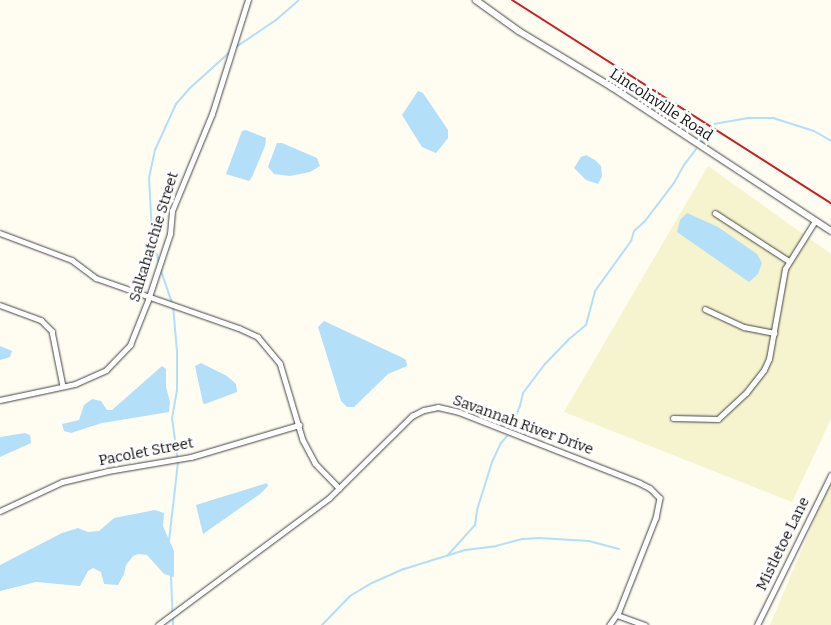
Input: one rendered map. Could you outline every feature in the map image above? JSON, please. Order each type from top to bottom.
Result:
[{"type":"street","name":"Salkahatchie Street","points":[[0,400],[75,384],[106,370],[130,345],[149,297],[170,234],[172,211],[212,114],[248,0]]},
{"type":"street","name":"Lincolnville Road","points":[[476,0],[519,31],[612,87],[831,231]]},
{"type":"street","points":[[715,213],[789,261]]},
{"type":"street","points":[[672,418],[718,419],[726,414],[764,370],[769,359],[789,261],[815,221]]},
{"type":"street","points":[[0,233],[72,260],[96,278],[239,328],[258,337],[280,363],[304,440],[315,463],[339,488]]},
{"type":"street","points":[[0,305],[41,320],[52,331],[64,386]]},
{"type":"street","points":[[705,309],[744,327],[774,333]]},
{"type":"street","name":"Savannah River Drive","points":[[158,625],[329,498],[412,416],[424,410],[438,407],[459,412],[640,483],[650,488],[660,498],[656,518],[617,615],[610,625]]},
{"type":"street","name":"Pacolet Street","points":[[0,511],[62,482],[108,470],[191,457],[299,425]]},
{"type":"street","name":"Mistletoe Lane","points":[[757,625],[831,474]]},
{"type":"street","points":[[617,615],[645,625]]},
{"type":"shaded area","points":[[708,166],[831,254],[831,419],[792,502],[564,412]]},
{"type":"shaded area","points":[[831,480],[831,625],[770,625]]},
{"type":"water","points":[[418,91],[423,93],[448,130],[448,138],[436,153],[422,147],[402,115]]},
{"type":"water","points":[[246,130],[266,138],[265,146],[249,181],[226,174],[242,131]]},
{"type":"water","points":[[277,143],[282,143],[317,158],[320,166],[310,172],[290,176],[274,174],[268,167]]},
{"type":"water","points":[[586,155],[601,166],[602,176],[598,184],[586,180],[574,168],[581,157]]},
{"type":"water","points":[[687,213],[718,227],[757,254],[762,263],[758,274],[749,282],[677,232],[680,220]]},
{"type":"water","points":[[324,321],[403,358],[406,360],[407,366],[388,374],[354,407],[347,407],[341,401],[318,327]]},
{"type":"water","points":[[0,346],[12,351],[10,357],[0,360]]},
{"type":"water","points":[[201,363],[227,376],[236,384],[237,392],[205,404],[203,403],[195,366]]},
{"type":"water","points":[[162,366],[166,369],[166,387],[170,402],[169,412],[102,423],[71,433],[64,431],[62,424],[79,420],[84,405],[92,399],[101,401],[107,410],[112,410]]},
{"type":"water","points":[[25,433],[30,435],[31,443],[0,457],[0,437]]},
{"type":"water","points":[[267,483],[268,486],[260,494],[203,534],[196,505]]},
{"type":"water","points":[[155,510],[164,513],[163,526],[174,551],[174,577],[164,574],[147,555],[138,554],[133,556],[126,565],[118,585],[104,584],[101,572],[93,568],[88,571],[80,586],[36,582],[0,591],[0,565],[62,533],[78,528],[88,532],[99,531],[114,518]]},
{"type":"waterway","points":[[233,49],[276,20],[299,0]]},
{"type":"waterway","points":[[159,263],[152,233],[149,178],[155,150],[176,104],[190,88],[230,52]]},
{"type":"waterway","points":[[714,124],[749,118],[773,118],[814,131],[831,141]]},
{"type":"waterway","points":[[702,142],[709,130]]},
{"type":"waterway","points":[[511,427],[523,393],[545,364],[568,340],[586,325],[595,291],[631,241],[634,231],[645,221],[674,183],[696,149]]},
{"type":"waterway","points":[[160,268],[173,305],[177,352],[177,390],[172,418],[178,462],[169,541]]},
{"type":"waterway","points":[[447,556],[475,525],[477,510],[492,462],[501,443],[507,436]]},
{"type":"waterway","points":[[322,625],[350,596],[372,583],[404,569],[465,550],[496,546],[523,539],[539,538],[589,541],[619,549]]},
{"type":"waterway","points":[[171,576],[173,625]]},
{"type":"railway","points":[[512,0],[831,203]]}]
